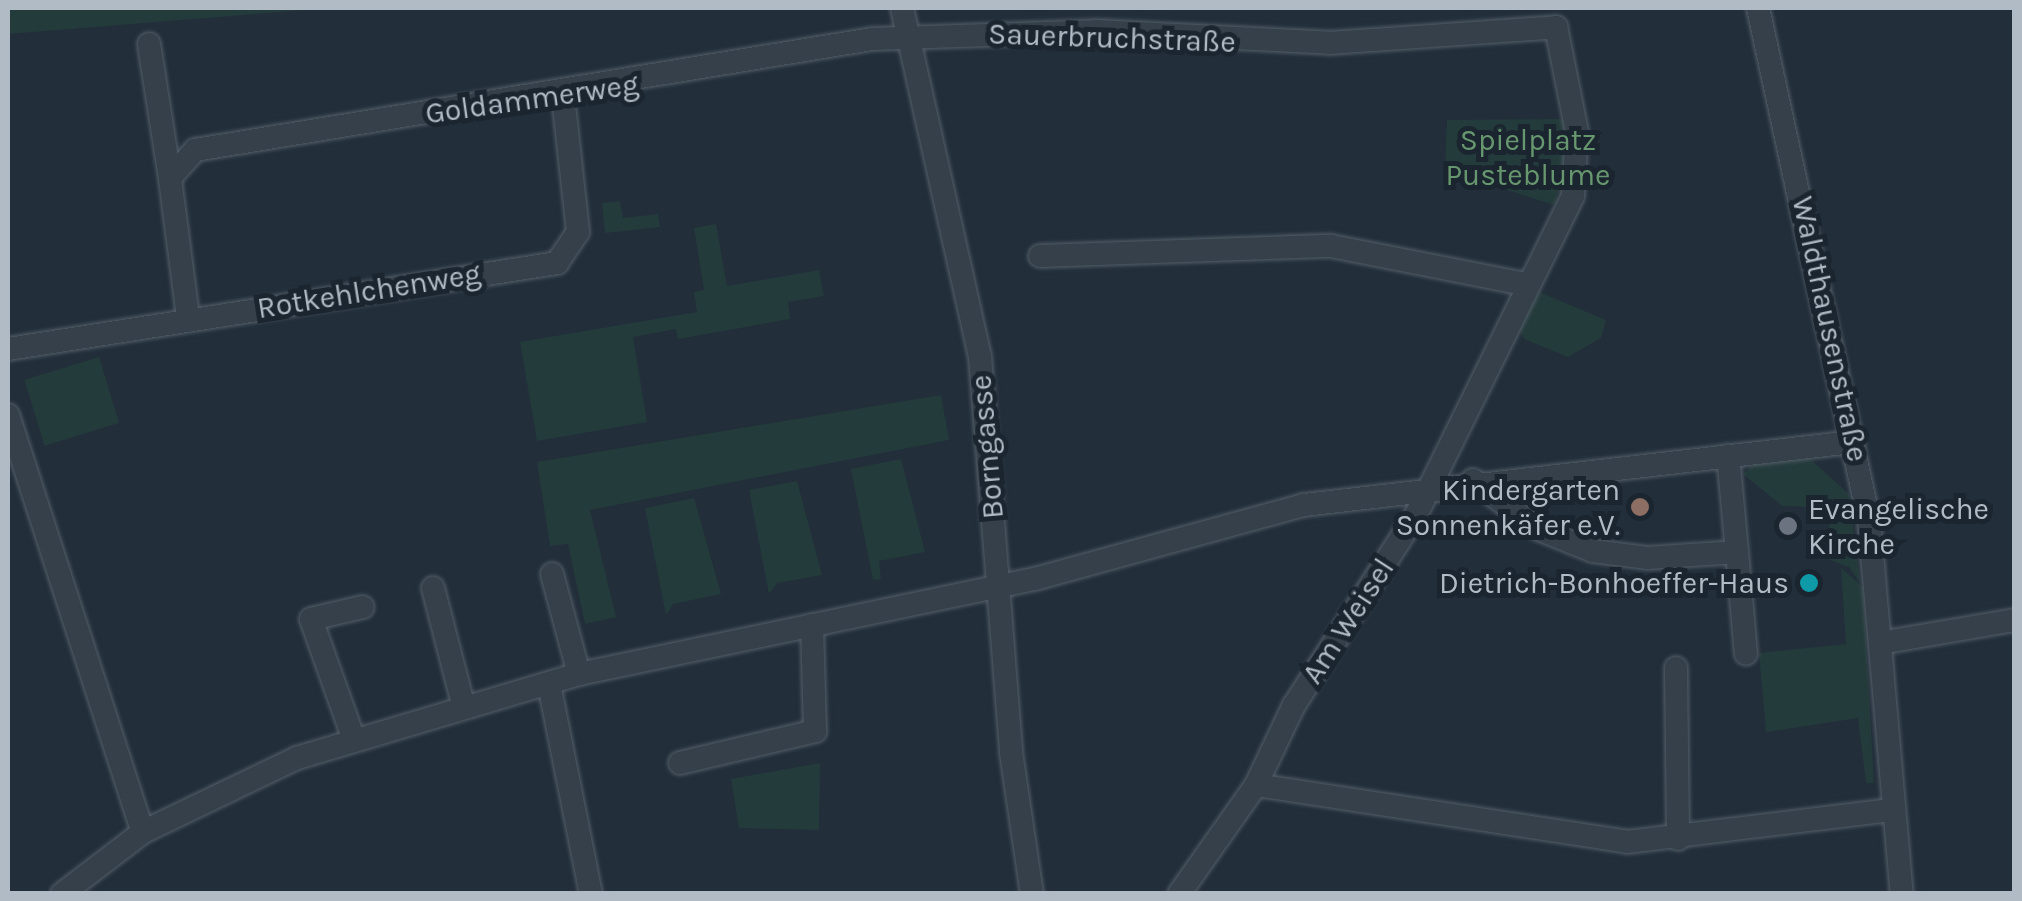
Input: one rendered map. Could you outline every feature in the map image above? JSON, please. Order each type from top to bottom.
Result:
[{"type":"street","name":"Borngasse","points":[[902,8],[980,356],[999,586],[1032,894]]},
{"type":"street","name":"Waldthausenstraße","points":[[1758,8],[1853,442],[1880,643],[1891,810],[1902,894]]},
{"type":"street","name":"Sauerbruchstraße","points":[[907,38],[1096,31],[1330,43],[1556,27]]},
{"type":"street","name":"Am Weisel","points":[[1179,894],[1256,785],[1430,486],[1578,181],[1556,27]]},
{"type":"street","name":"Goldammerweg","points":[[170,178],[194,150],[563,97],[907,38]]},
{"type":"street","points":[[149,44],[188,317]]},
{"type":"street","name":"Rotkehlchenweg","points":[[8,349],[564,258],[578,232],[563,97]]},
{"type":"street","points":[[1040,256],[1244,242],[1331,246],[1525,284]]},
{"type":"street","points":[[8,415],[143,832]]},
{"type":"street","points":[[62,894],[143,832],[353,737],[580,674],[999,586],[1242,518],[1473,480],[1853,442]]},
{"type":"street","points":[[1728,455],[1746,654]]},
{"type":"street","points":[[1473,480],[1536,528],[1593,551],[1738,552]]},
{"type":"street","points":[[552,574],[580,674]]},
{"type":"street","points":[[433,588],[463,704]]},
{"type":"street","points":[[353,737],[311,620],[363,606]]},
{"type":"street","points":[[1880,643],[2014,620]]},
{"type":"street","points":[[680,763],[815,731],[812,625]]},
{"type":"street","points":[[1676,668],[1678,839]]},
{"type":"street","points":[[549,684],[591,894]]},
{"type":"street","points":[[1256,785],[1576,838],[1678,839],[1891,810]]},
{"type":"green space","points":[[8,8],[329,8],[8,34]]},
{"type":"green space","name":"Spielplatz Pusteblume","points":[[1564,119],[1567,169],[1554,205],[1445,170],[1447,120]]},
{"type":"green space","points":[[620,201],[623,218],[658,214],[660,227],[605,233],[602,203]]},
{"type":"green space","points":[[716,224],[727,286],[819,270],[824,296],[788,302],[790,319],[678,339],[676,329],[633,337],[647,422],[537,441],[520,342],[697,312],[694,292],[704,290],[694,228]]},
{"type":"green space","points":[[1537,291],[1606,320],[1601,338],[1568,357],[1524,339],[1519,329]]},
{"type":"green space","points":[[99,357],[119,423],[45,446],[24,380]]},
{"type":"green space","points":[[941,395],[949,440],[590,510],[616,617],[585,624],[568,544],[550,546],[537,462]]},
{"type":"green space","points":[[1809,458],[1849,494],[1860,583],[1849,567],[1820,556],[1831,521],[1811,507],[1782,506],[1743,474],[1755,463]]},
{"type":"green space","points":[[901,459],[925,552],[879,561],[881,579],[873,580],[851,469]]},
{"type":"green space","points":[[797,481],[822,575],[777,583],[769,594],[749,490]]},
{"type":"green space","points":[[694,498],[721,594],[673,604],[666,615],[645,508]]},
{"type":"green space","points":[[1841,568],[1863,587],[1874,783],[1866,783],[1858,718],[1766,732],[1759,653],[1846,644]]},
{"type":"green space","points":[[820,763],[819,830],[739,828],[731,779]]},
{"type":"place","name":"Kindergarten Sonnenkäfer e.V.","points":[[1640,507]]},
{"type":"place","name":"Evangelische Kirche","points":[[1788,526]]},
{"type":"place","name":"Dietrich-Bonhoeffer-Haus","points":[[1809,583]]}]
